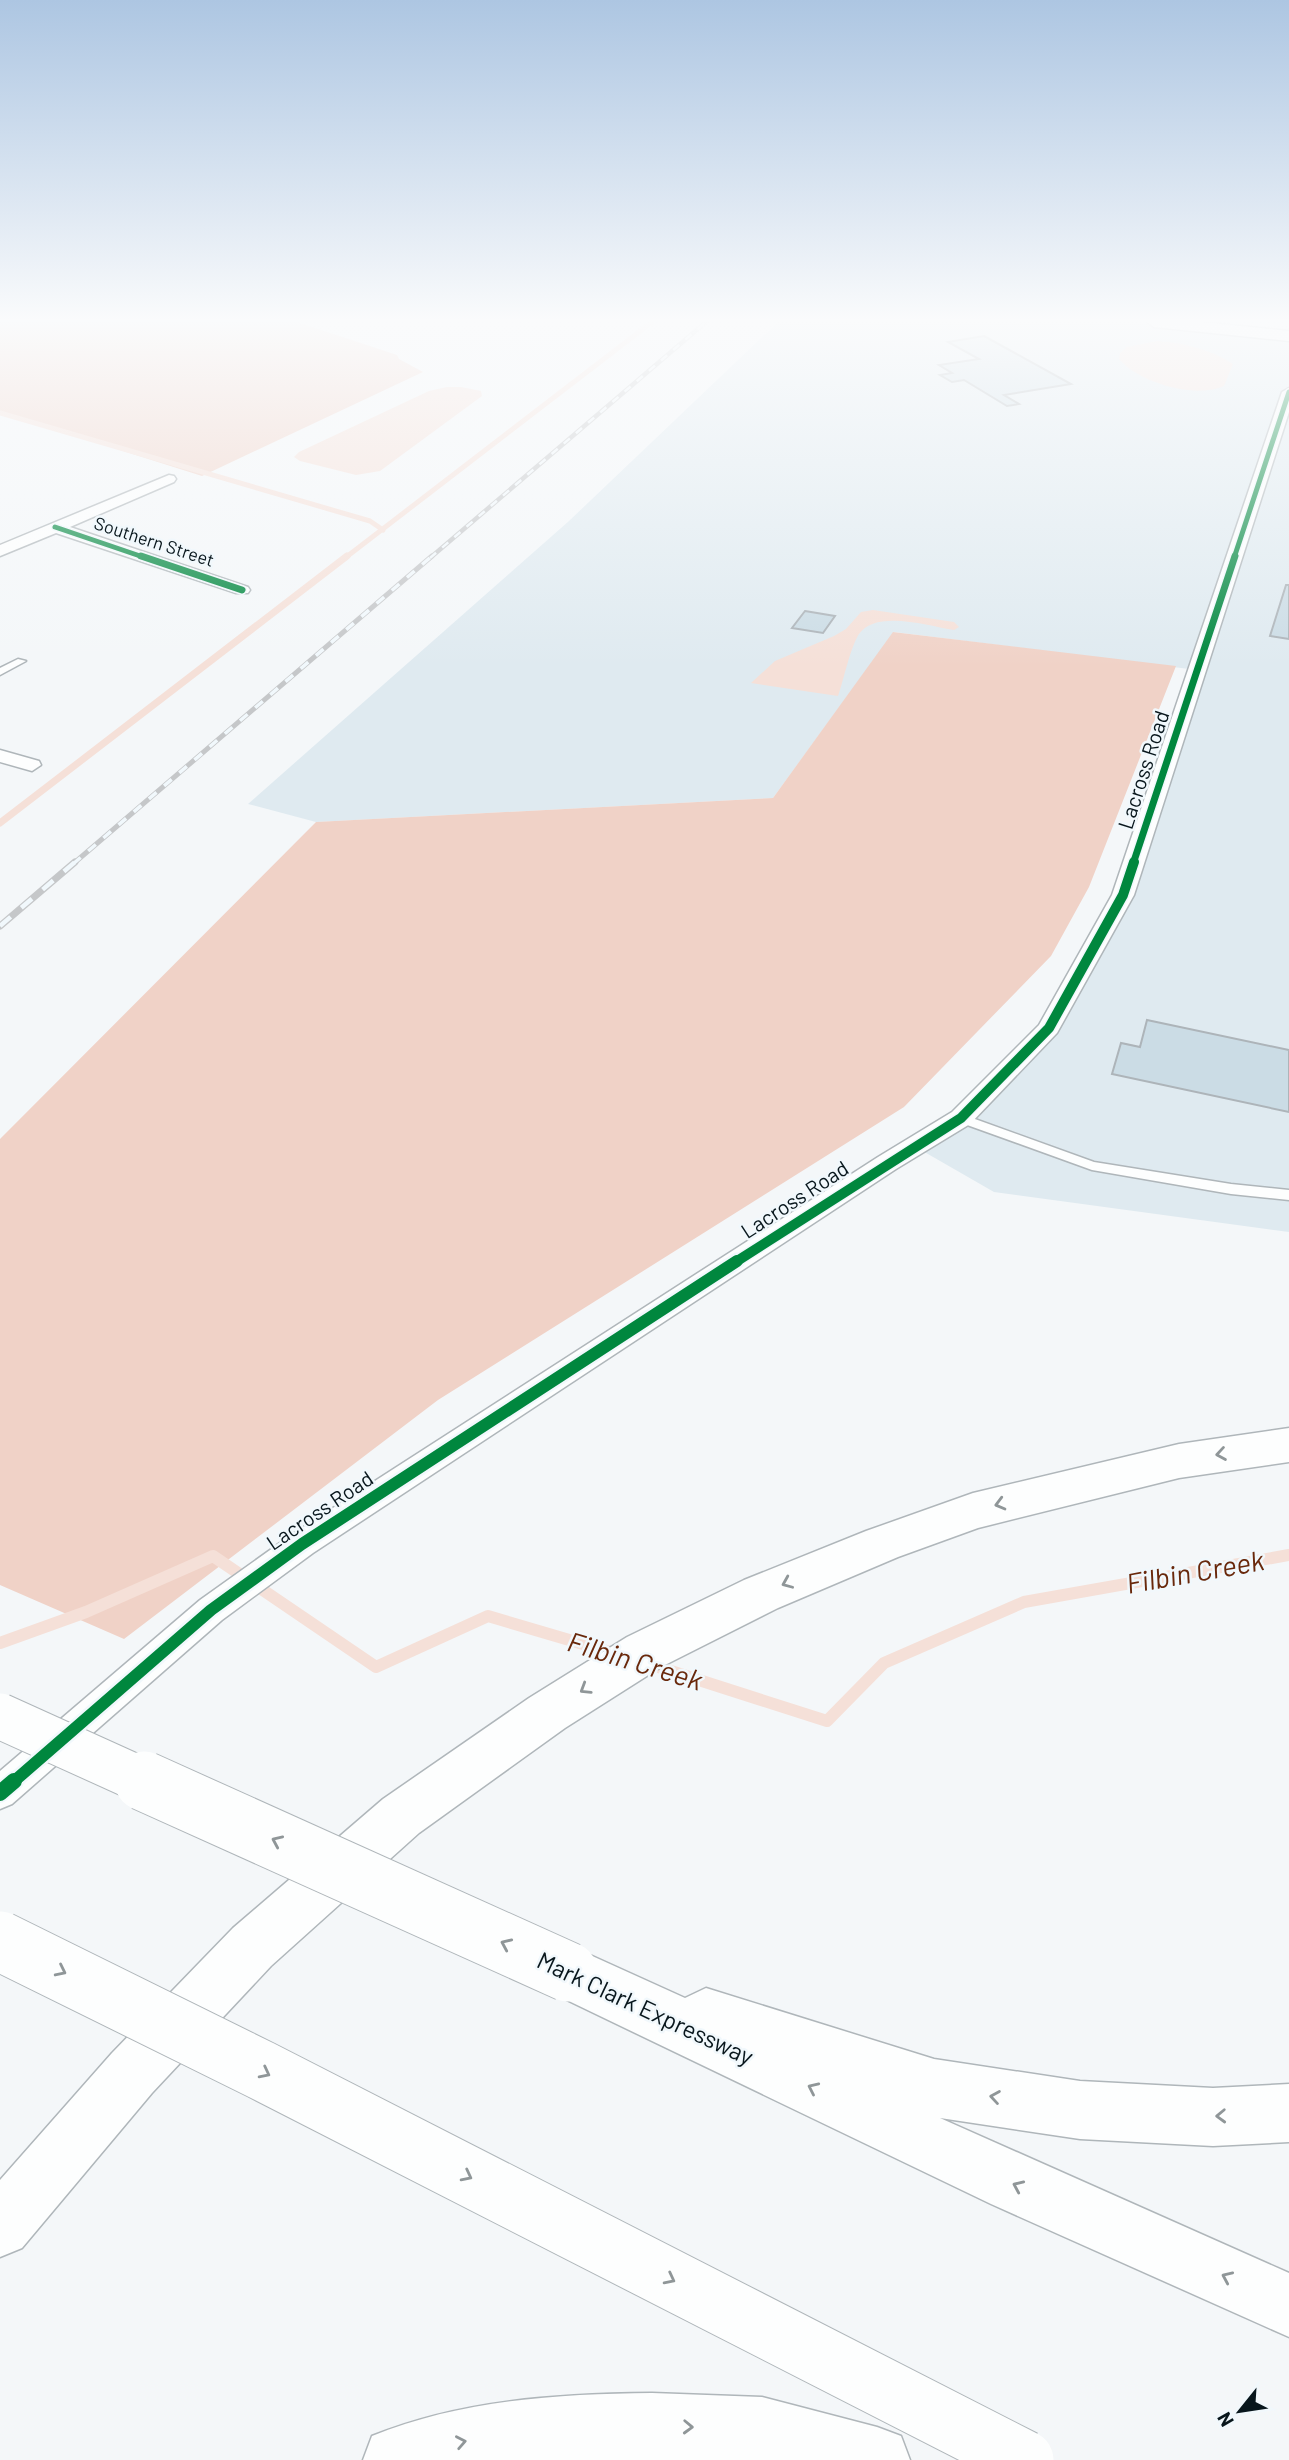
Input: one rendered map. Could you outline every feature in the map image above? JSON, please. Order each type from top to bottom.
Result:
[{"type":"highway","points":[[0,2226],[132,2073],[252,1947],[401,1816],[547,1713],[643,1652],[761,1594],[882,1544],[973,1511],[1179,1461],[1289,1444]]},
{"type":"highway","name":"Mark Clark Expressway","points":[[0,1716],[568,1972],[1012,2183],[1289,2305]]},
{"type":"highway","points":[[0,1941],[261,2070],[1024,2460]]},
{"type":"highway","points":[[568,1972],[934,2088],[1080,2110],[1213,2117],[1289,2113]]},
{"type":"highway","points":[[396,2460],[460,2441],[571,2427],[652,2426],[762,2430],[877,2460]]},
{"type":"street","name":"Lacross Road","points":[[0,1793],[211,1610],[302,1544],[887,1163],[961,1118],[1049,1028],[1123,895],[1274,437]]},
{"type":"street","points":[[0,551],[169,479]]},
{"type":"street","name":"Southern Street","points":[[55,527],[242,590]]},
{"type":"street","points":[[0,756],[32,765]]},
{"type":"lane","points":[[0,671],[21,661]]},
{"type":"lane","points":[[961,1118],[1092,1166],[1231,1189],[1289,1195]]},
{"type":"shaded area","points":[[78,437],[285,437],[202,476]]},
{"type":"shaded area","points":[[331,437],[427,437],[380,471],[356,475],[300,461],[294,457]]},
{"type":"shaded area","points":[[657,437],[1289,437],[1289,1232],[994,1192],[914,1146],[1049,1028],[1123,895],[1197,670],[894,632],[773,798],[316,822],[248,804],[569,521]]},
{"type":"shaded area","points":[[873,610],[954,622],[959,627],[954,630],[904,621],[878,622],[867,626],[856,640],[838,696],[751,683],[775,661],[834,636],[846,629],[861,612]]},
{"type":"shaded area","points":[[893,632],[1176,666],[1089,887],[1051,956],[904,1107],[438,1400],[124,1639],[0,1585],[0,1139],[316,822],[773,798]]},
{"type":"building","points":[[1286,585],[1289,585],[1289,639],[1270,636]]},
{"type":"building","points":[[805,611],[835,616],[823,633],[792,628]]},
{"type":"building","points":[[1147,1020],[1289,1050],[1289,1112],[1112,1074],[1121,1043],[1140,1047]]},
{"type":"waterway","points":[[82,437],[370,521],[382,529]]},
{"type":"waterway","points":[[382,529],[503,437]]},
{"type":"waterway","points":[[345,558],[382,529]]},
{"type":"waterway","points":[[0,823],[347,556]]},
{"type":"waterway","name":"Filbin Creek","points":[[649,1664],[827,1721],[884,1663],[1024,1602],[1289,1555]]},
{"type":"waterway","name":"Filbin Creek","points":[[0,1643],[86,1612],[213,1556],[376,1667],[488,1616],[617,1654]]},
{"type":"railway","points":[[430,558],[572,437]]},
{"type":"railway","points":[[73,864],[432,556]]},
{"type":"railway","points":[[0,926],[75,862]]},
{"type":"cycle path","points":[[0,1793],[211,1610],[302,1544],[887,1163],[961,1118],[1049,1028],[1123,895],[1274,437]]},
{"type":"cycle path","points":[[55,527],[242,590]]}]
